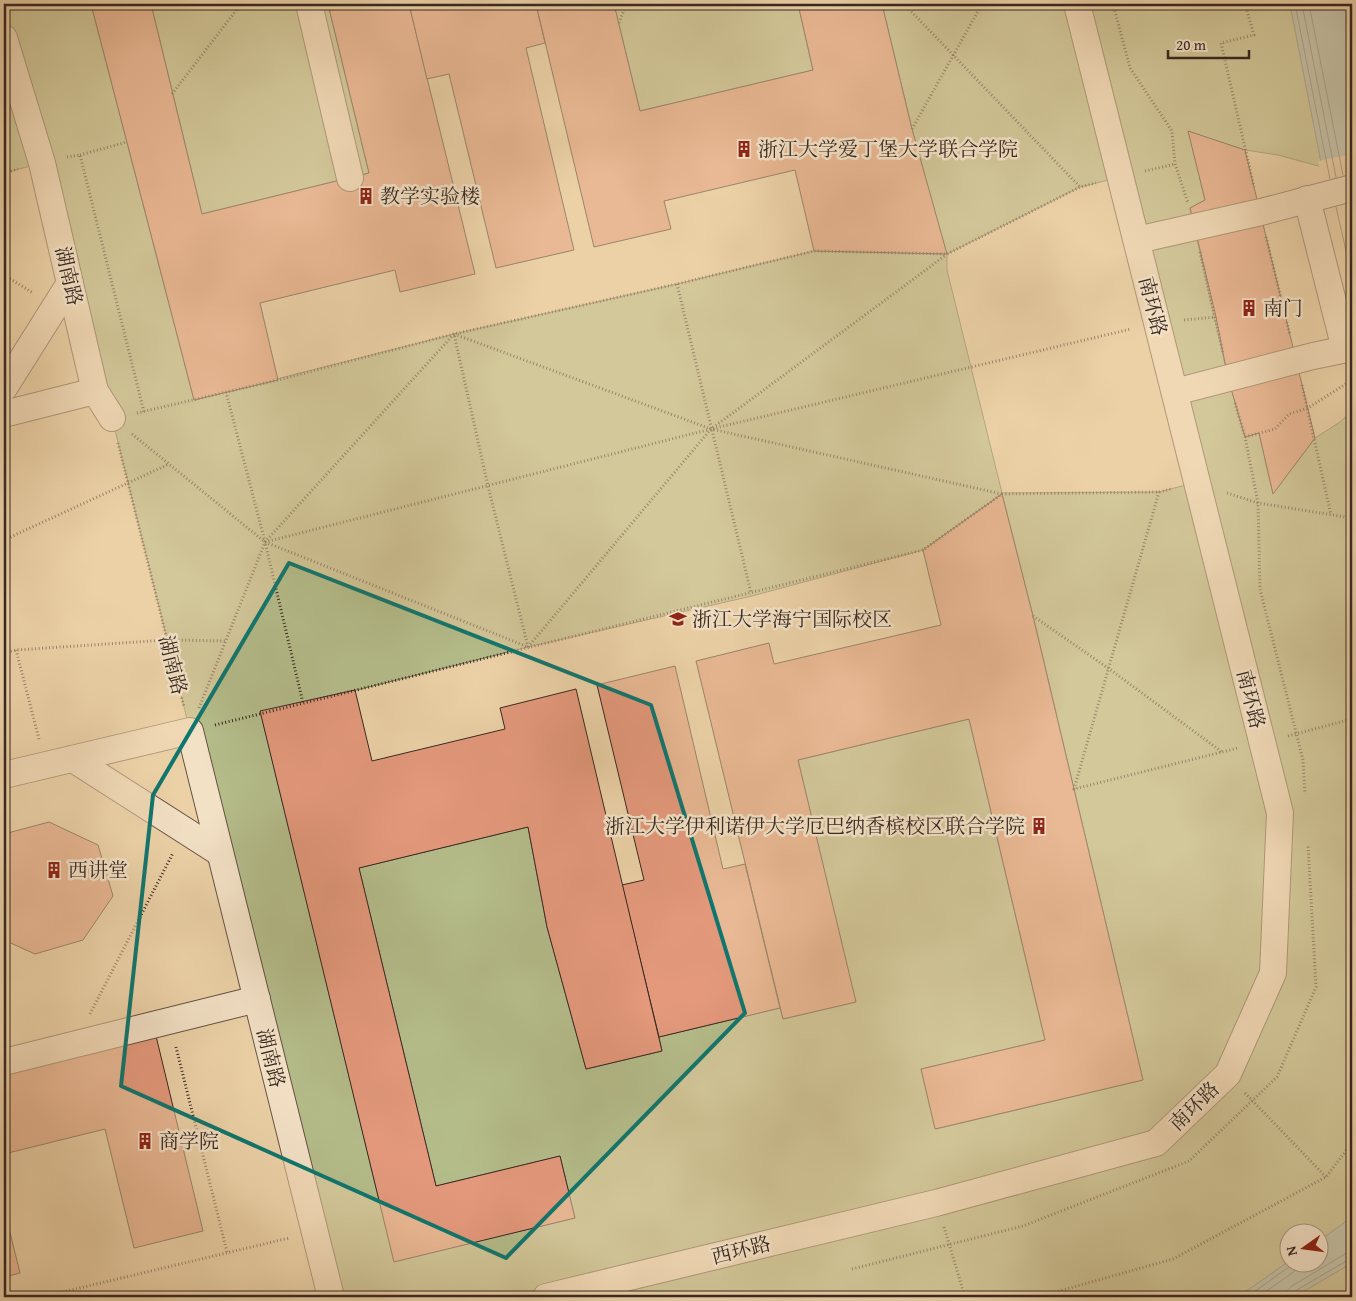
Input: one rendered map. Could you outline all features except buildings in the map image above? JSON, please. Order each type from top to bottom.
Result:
[{"type":"street","points":[[309,4],[350,178]]},
{"type":"street","name":"南环路","points":[[936,1203],[1156,1143],[1228,1074],[1273,973],[1280,813],[1078,4]]},
{"type":"street","name":"湖南路","points":[[4,38],[42,163],[95,391],[112,418]]},
{"type":"street","points":[[1137,240],[1260,212],[1352,188]]},
{"type":"street","points":[[1174,392],[1304,358],[1349,349],[1298,201]]},
{"type":"street","points":[[4,388],[70,283]]},
{"type":"street","points":[[4,414],[95,391]]},
{"type":"street","points":[[4,775],[190,731]]},
{"type":"street","name":"湖南路","points":[[190,731],[331,1297]]},
{"type":"street","points":[[73,759],[220,853]]},
{"type":"street","points":[[4,1062],[257,999]]},
{"type":"street","name":"西环路","points":[[546,1297],[936,1203]]},
{"type":"path","points":[[172,94],[241,4]]},
{"type":"path","points":[[618,23],[626,4]]},
{"type":"path","points":[[904,4],[1080,187]]},
{"type":"path","points":[[912,129],[982,4]]},
{"type":"path","points":[[1112,4],[1130,68],[1172,131],[1175,164],[1190,208],[1216,317],[1228,378],[1245,436],[1258,503],[1260,590],[1303,760],[1305,799]]},
{"type":"path","points":[[1245,4],[1254,35],[1221,44],[1260,212],[1304,358],[1308,408],[1332,515]]},
{"type":"path","points":[[42,163],[127,142]]},
{"type":"path","points":[[80,155],[144,412]]},
{"type":"path","points":[[528,647],[711,429],[947,254],[1080,187],[1175,164]]},
{"type":"path","points":[[112,418],[226,392],[454,334],[678,284],[814,251],[947,254]]},
{"type":"path","points":[[4,275],[55,307]]},
{"type":"path","points":[[678,284],[751,593]]},
{"type":"path","points":[[265,542],[711,429],[1157,323],[1216,317]]},
{"type":"path","points":[[454,334],[711,429],[1002,494],[1159,492],[1197,482],[1258,503],[1352,518]]},
{"type":"path","points":[[454,334],[488,486],[528,647]]},
{"type":"path","points":[[190,731],[265,542],[454,334]]},
{"type":"path","points":[[1245,436],[1275,429],[1289,414],[1308,408],[1352,380]]},
{"type":"path","points":[[226,392],[265,542],[303,703]]},
{"type":"path","points":[[112,418],[265,542],[528,647]]},
{"type":"path","name":"湖南路","points":[[112,418],[190,731]]},
{"type":"path","points":[[4,540],[169,464]]},
{"type":"path","points":[[1159,492],[1074,789],[1241,748]]},
{"type":"path","points":[[190,731],[923,550],[1002,494]]},
{"type":"path","points":[[1033,616],[1108,668],[1222,752]]},
{"type":"path","points":[[4,653],[16,650],[167,640],[226,640]]},
{"type":"path","points":[[16,650],[46,765]]},
{"type":"path","points":[[1287,736],[1352,719]]},
{"type":"path","points":[[74,1045],[185,830]]},
{"type":"path","points":[[852,1269],[1023,1226],[1189,1161],[1277,1077],[1316,986],[1307,838]]},
{"type":"path","points":[[170,1021],[227,1252]]},
{"type":"path","points":[[1228,1074],[1326,1177]]},
{"type":"path","points":[[1038,1297],[1173,1259],[1326,1177],[1352,1142]]},
{"type":"path","points":[[936,1203],[966,1297]]},
{"type":"path","points":[[42,1297],[315,1231]]},
{"type":"highlighted area","points":[[289,563],[651,705],[745,1013],[506,1258],[121,1086],[153,795]]},
{"type":"green space","points":[[4,4],[91,4],[194,400],[454,334],[814,251],[946,254],[912,129],[882,4],[1290,4],[1322,167],[1278,155],[1245,150],[1189,133],[1205,200],[1190,208],[1228,378],[1245,436],[1259,433],[1273,493],[1315,438],[1340,422],[1352,411],[1352,1217],[1328,1234],[1328,1224],[1278,1224],[1278,1269],[1238,1297],[331,1297],[112,418],[42,163],[4,173]],"holes":[[[1121,177],[1197,482],[1159,492],[1002,493],[947,270],[947,254],[1080,187]],[[1002,494],[1033,616],[1143,1080],[936,1129],[921,1069],[1045,1040],[969,719],[798,760],[855,1002],[783,1019],[780,1008],[659,1037],[662,1051],[586,1069],[547,927],[528,827],[359,868],[436,1186],[560,1156],[575,1218],[394,1261],[261,714],[528,647],[752,596],[923,550]]]},
{"type":"green space","points":[[151,4],[328,4],[369,173],[202,214]]},
{"type":"green space","points":[[614,4],[798,4],[813,70],[640,111]]},
{"type":"green space","points":[[1352,1263],[1352,1297],[1294,1297]]},
{"type":"water","points":[[1290,4],[1352,4],[1352,300],[1322,167]]},
{"type":"water","points":[[1352,1217],[1352,1263],[1294,1297],[1238,1297],[1278,1269],[1278,1274],[1328,1274],[1328,1234]]},
{"type":"pier","points":[[1352,154],[1352,302],[1318,161]]},
{"type":"place","name":"浙江大学爱丁堡大学联合学院","points":[[744,149]]},
{"type":"place","name":"教学实验楼","points":[[366,196]]},
{"type":"place","name":"南门","points":[[1249,308]]},
{"type":"place","name":"浙江大学海宁国际校区","points":[[678,619]]},
{"type":"place","name":"浙江大学伊利诺伊大学厄巴纳香槟校区联合学院","points":[[1039,826]]},
{"type":"place","name":"西讲堂","points":[[54,870]]},
{"type":"place","name":"商学院","points":[[145,1141]]}]
